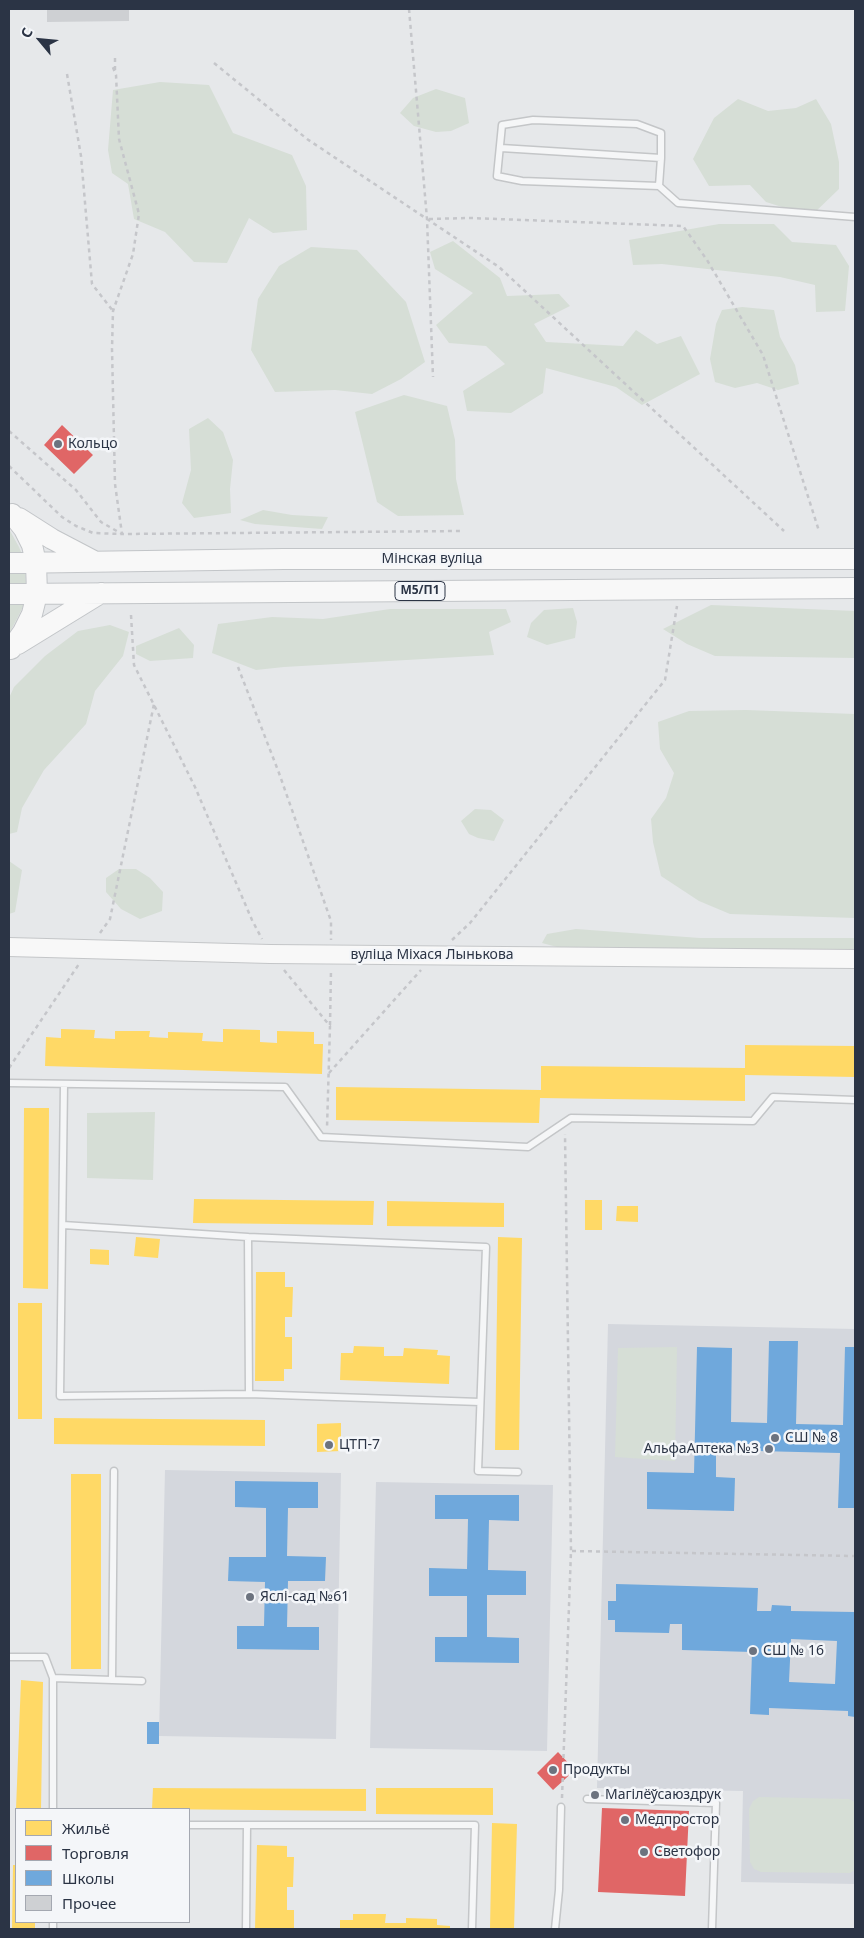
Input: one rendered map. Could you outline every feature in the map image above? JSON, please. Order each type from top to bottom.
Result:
[{"type":"main road","points":[[11,512],[52,539],[98,563]]},
{"type":"main road","points":[[10,650],[24,632],[32,614],[37,594],[36,563],[32,545],[24,528],[11,512]]},
{"type":"main road","name":"Мінская вуліца","points":[[9,563],[855,558]]},
{"type":"main road","name":"М5/П1","points":[[9,594],[855,588]]},
{"type":"main road","points":[[10,650],[102,593]]},
{"type":"street","name":"вуліца Міхася Лынькова","points":[[9,947],[270,954],[855,959]]},
{"type":"lane","points":[[659,186],[661,133],[637,124],[532,120],[502,125],[498,176],[522,181],[659,186],[678,203],[855,217]]},
{"type":"lane","points":[[500,148],[661,158]]},
{"type":"lane","points":[[9,1083],[285,1087],[320,1136],[528,1147],[571,1118],[753,1121],[773,1097],[855,1100]]},
{"type":"lane","points":[[64,1084],[60,1396],[249,1394],[480,1402]]},
{"type":"lane","points":[[63,1225],[248,1237],[486,1247],[478,1471],[518,1472]]},
{"type":"lane","points":[[248,1237],[249,1394]]},
{"type":"lane","points":[[112,1680],[114,1471]]},
{"type":"lane","points":[[9,1657],[45,1656],[53,1678],[53,1808]]},
{"type":"lane","points":[[53,1678],[142,1681]]},
{"type":"lane","points":[[587,1799],[716,1803],[712,1929]]},
{"type":"lane","points":[[555,1929],[559,1890],[561,1807]]},
{"type":"lane","points":[[246,1825],[246,1929]]},
{"type":"lane","points":[[190,1826],[475,1825],[472,1929]]},
{"type":"path","points":[[409,9],[427,219],[433,377]]},
{"type":"path","points":[[115,58],[120,139],[139,214],[132,254],[113,311],[115,484],[122,534]]},
{"type":"path","points":[[214,63],[307,139],[499,267],[784,531]]},
{"type":"path","points":[[112,65],[116,75]]},
{"type":"path","points":[[67,74],[81,156],[92,284],[113,311]]},
{"type":"path","points":[[427,219],[470,218],[683,226],[707,260],[763,355],[819,531]]},
{"type":"path","points":[[9,431],[76,490],[101,522],[122,534]]},
{"type":"path","points":[[9,466],[62,517],[76,526],[93,533],[461,531]]},
{"type":"path","points":[[329,1073],[435,955],[470,923],[666,680],[677,604]]},
{"type":"path","points":[[131,615],[134,665],[154,702],[194,787],[252,920],[270,954],[330,1026]]},
{"type":"path","points":[[238,667],[279,773],[331,921],[327,1137]]},
{"type":"path","points":[[9,1068],[110,919],[154,702]]},
{"type":"path","points":[[561,1807],[571,1550],[564,1122]]},
{"type":"path","points":[[571,1550],[855,1556]]},
{"type":"shaded area","points":[[160,82],[209,85],[233,133],[292,155],[306,186],[307,230],[273,233],[249,218],[227,263],[194,262],[165,232],[134,219],[128,184],[112,173],[108,150],[113,90]]},
{"type":"shaded area","points":[[436,89],[465,98],[469,123],[451,131],[436,132],[414,126],[400,113],[413,98]]},
{"type":"shaded area","points":[[738,99],[768,111],[796,108],[816,99],[831,124],[839,162],[839,189],[811,216],[766,202],[750,185],[709,186],[693,159],[714,118]]},
{"type":"shaded area","points":[[719,224],[774,224],[792,242],[836,245],[849,266],[845,311],[816,312],[815,285],[780,277],[662,264],[633,265],[629,240]]},
{"type":"shaded area","points":[[453,241],[500,278],[507,296],[559,294],[570,306],[534,324],[546,342],[623,346],[636,330],[657,344],[681,336],[700,374],[642,405],[616,387],[546,368],[543,393],[511,413],[467,411],[463,391],[505,364],[486,346],[449,343],[436,325],[473,293],[435,269],[430,252]]},
{"type":"shaded area","points":[[311,247],[357,250],[406,302],[425,362],[401,379],[372,394],[335,390],[275,392],[251,350],[258,299],[279,266]]},
{"type":"shaded area","points":[[742,307],[774,310],[780,337],[795,365],[799,384],[778,390],[757,383],[735,388],[715,382],[710,359],[716,324],[722,310]]},
{"type":"shaded area","points":[[404,395],[447,406],[455,440],[456,479],[464,515],[398,516],[377,502],[355,412]]},
{"type":"shaded area","points":[[208,418],[223,432],[233,460],[230,489],[231,513],[194,518],[182,503],[191,470],[189,429]]},
{"type":"shaded area","points":[[263,510],[292,515],[328,517],[322,529],[255,524],[240,520]]},
{"type":"shaded area","points":[[9,529],[19,547],[22,554],[9,555]]},
{"type":"shaded area","points":[[9,568],[25,568],[26,586],[9,586]]},
{"type":"shaded area","points":[[9,605],[24,605],[9,634]]},
{"type":"shaded area","points":[[711,605],[855,611],[855,658],[715,656],[687,644],[663,629]]},
{"type":"shaded area","points":[[573,608],[577,622],[575,638],[547,645],[527,637],[531,623],[544,610]]},
{"type":"shaded area","points":[[390,609],[506,609],[511,622],[489,632],[494,655],[256,670],[212,653],[218,624],[272,617],[323,619]]},
{"type":"shaded area","points":[[110,625],[129,632],[123,656],[95,691],[86,724],[44,770],[22,808],[17,832],[9,834],[9,698],[14,687],[45,656],[78,631]]},
{"type":"shaded area","points":[[179,628],[194,645],[193,658],[150,661],[136,654],[136,646]]},
{"type":"shaded area","points":[[746,710],[855,714],[855,918],[730,914],[699,901],[661,876],[653,842],[651,819],[666,798],[674,773],[660,749],[658,722],[689,711]]},
{"type":"shaded area","points":[[475,809],[491,810],[504,820],[494,841],[469,834],[461,821]]},
{"type":"shaded area","points":[[9,861],[22,870],[15,912],[9,914]]},
{"type":"shaded area","points":[[119,869],[136,869],[150,878],[163,892],[162,911],[140,919],[121,909],[106,892],[106,878]]},
{"type":"shaded area","points":[[576,929],[700,938],[855,938],[855,951],[583,949],[557,947],[542,943],[547,934]]},
{"type":"shaded area","points":[[155,1112],[153,1180],[87,1178],[87,1113]]},
{"type":"shaded area","points":[[608,1324],[855,1329],[855,1884],[741,1882],[743,1791],[597,1788]]},
{"type":"shaded area","points":[[677,1347],[675,1461],[615,1457],[618,1348]]},
{"type":"shaded area","name":"Яслі-сад №61","points":[[165,1470],[341,1473],[336,1739],[159,1736]]},
{"type":"shaded area","points":[[376,1482],[553,1485],[547,1751],[370,1748]]},
{"type":"shaded area","points":[[759,1797],[849,1799],[855,1802],[855,1870],[850,1873],[761,1872],[754,1869],[750,1862],[749,1809],[753,1801]]},
{"type":"building: Жильё","points":[[61,1029],[95,1030],[94,1038],[115,1039],[115,1031],[150,1031],[149,1037],[168,1038],[168,1032],[203,1033],[202,1041],[223,1042],[223,1029],[260,1030],[260,1042],[277,1043],[277,1031],[314,1032],[314,1044],[323,1044],[322,1074],[45,1066],[46,1037],[61,1038]]},
{"type":"building: Жильё","points":[[745,1045],[855,1046],[855,1077],[745,1075],[745,1101],[540,1098],[539,1123],[336,1120],[336,1087],[541,1090],[541,1066],[745,1068]]},
{"type":"building: Жильё","points":[[24,1108],[49,1108],[48,1289],[23,1288]]},
{"type":"building: Жильё","points":[[194,1199],[374,1201],[373,1225],[193,1223]]},
{"type":"building: Жильё","points":[[585,1200],[602,1200],[602,1230],[585,1230]]},
{"type":"building: Жильё","points":[[387,1201],[504,1203],[504,1227],[387,1226]]},
{"type":"building: Жильё","points":[[617,1206],[638,1206],[638,1222],[616,1221]]},
{"type":"building: Жильё","points":[[136,1237],[160,1239],[158,1258],[134,1256]]},
{"type":"building: Жильё","points":[[498,1237],[522,1238],[519,1450],[495,1450]]},
{"type":"building: Жильё","points":[[90,1249],[109,1250],[109,1265],[90,1264]]},
{"type":"building: Жильё","points":[[256,1272],[285,1272],[285,1287],[293,1287],[292,1317],[285,1317],[285,1337],[292,1337],[292,1369],[284,1369],[284,1381],[255,1381]]},
{"type":"building: Жильё","points":[[18,1303],[42,1303],[42,1419],[18,1419]]},
{"type":"building: Жильё","points":[[354,1346],[384,1347],[384,1356],[403,1356],[404,1348],[438,1350],[437,1355],[450,1356],[449,1384],[340,1380],[341,1353],[353,1353]]},
{"type":"building: Жильё","points":[[54,1418],[265,1420],[265,1446],[54,1444]]},
{"type":"building: Жильё","points":[[341,1423],[341,1451],[317,1452],[317,1424]]},
{"type":"building: Жильё","points":[[71,1474],[101,1474],[101,1669],[71,1669]]},
{"type":"building: Жильё","points":[[21,1680],[43,1682],[41,1808],[16,1808]]},
{"type":"building: Жильё","points":[[153,1788],[366,1789],[366,1811],[152,1808]]},
{"type":"building: Жильё","points":[[376,1788],[493,1788],[493,1815],[376,1814]]},
{"type":"building: Жильё","points":[[492,1823],[517,1824],[514,1929],[490,1929]]},
{"type":"building: Жильё","points":[[257,1845],[287,1846],[287,1857],[294,1857],[293,1887],[287,1887],[287,1910],[294,1910],[294,1929],[255,1929]]},
{"type":"building: Жильё","points":[[13,1865],[15,1865],[15,1923],[35,1923],[35,1929],[12,1929]]},
{"type":"building: Жильё","points":[[353,1914],[386,1914],[385,1923],[406,1923],[406,1918],[437,1919],[437,1925],[450,1926],[450,1929],[340,1929],[340,1920],[353,1920]]},
{"type":"building: Торговля","points":[[62,425],[93,455],[74,474],[44,445]]},
{"type":"building: Торговля","points":[[558,1752],[575,1770],[553,1790],[537,1773]]},
{"type":"building: Торговля","name":"Светофор","points":[[602,1808],[689,1811],[685,1896],[598,1892]]},
{"type":"building: Школы","name":"СШ № 8","points":[[769,1341],[798,1341],[796,1424],[843,1425],[845,1347],[855,1347],[855,1508],[838,1508],[840,1453],[716,1450],[716,1477],[735,1478],[734,1511],[647,1509],[647,1472],[694,1473],[697,1347],[732,1348],[731,1422],[767,1423]]},
{"type":"building: Школы","points":[[235,1481],[318,1482],[318,1508],[288,1508],[287,1556],[326,1557],[325,1581],[288,1581],[287,1627],[319,1627],[319,1650],[237,1649],[237,1626],[264,1626],[265,1582],[228,1581],[229,1557],[266,1557],[266,1508],[235,1507]]},
{"type":"building: Школы","points":[[435,1495],[519,1495],[519,1521],[489,1520],[488,1570],[526,1571],[526,1595],[487,1595],[487,1637],[519,1638],[519,1663],[435,1662],[435,1637],[467,1637],[467,1596],[429,1596],[429,1568],[467,1569],[468,1519],[435,1519]]},
{"type":"building: Школы","name":"СШ № 16","points":[[616,1584],[758,1588],[757,1611],[771,1611],[772,1605],[791,1606],[791,1611],[855,1612],[855,1717],[848,1716],[848,1711],[769,1708],[769,1715],[750,1714],[752,1652],[682,1650],[682,1624],[670,1624],[669,1633],[615,1632],[615,1620],[608,1620],[608,1601],[616,1601]],"holes":[[[791,1639],[837,1641],[835,1684],[789,1682]]]},
{"type":"building: Школы","points":[[147,1722],[159,1722],[159,1744],[147,1744]]},
{"type":"building: Прочее","points":[[47,9],[129,9],[129,21],[47,22]]},
{"type":"place","name":"Кольцо","points":[[58,444]]},
{"type":"place","name":"СШ № 8","points":[[775,1438]]},
{"type":"place","name":"ЦТП-7","points":[[329,1445]]},
{"type":"place","name":"АльфаАптека №3","points":[[769,1449]]},
{"type":"place","name":"Яслі-сад №61","points":[[250,1597]]},
{"type":"place","name":"СШ № 16","points":[[753,1651]]},
{"type":"place","name":"Продукты","points":[[553,1770]]},
{"type":"place","name":"Магілёўсаюздрук","points":[[595,1795]]},
{"type":"place","name":"Медпростор","points":[[625,1820]]},
{"type":"place","name":"Светофор","points":[[644,1852]]}]
